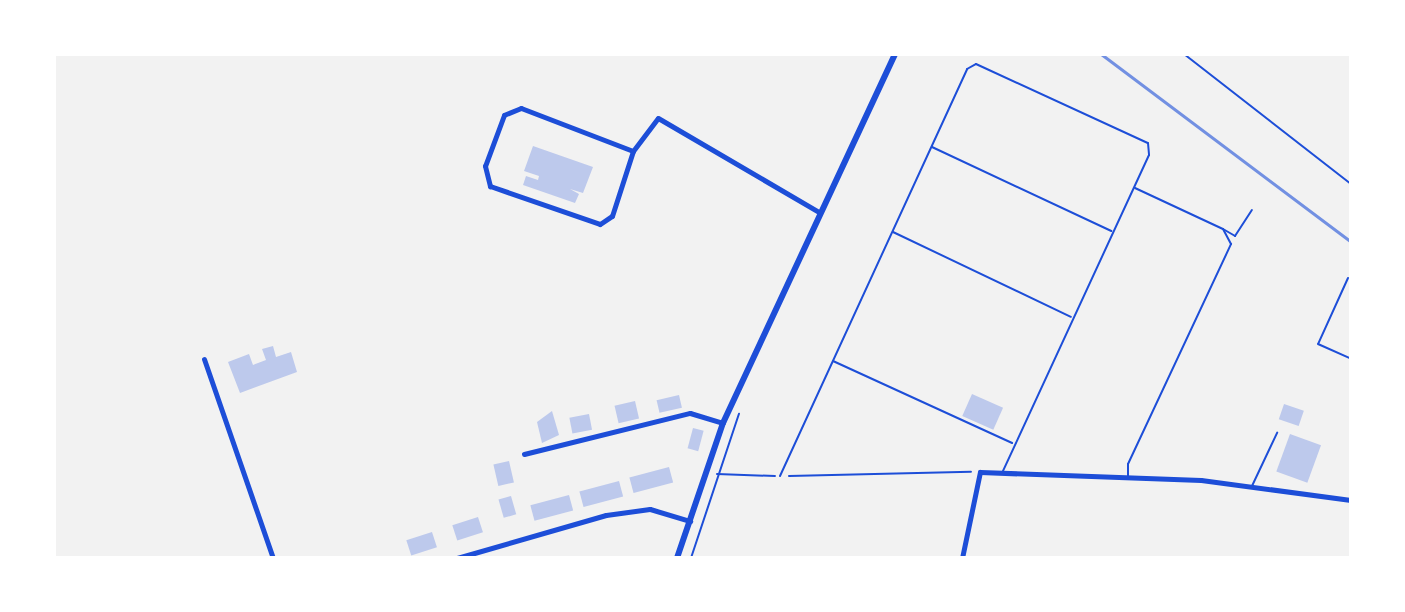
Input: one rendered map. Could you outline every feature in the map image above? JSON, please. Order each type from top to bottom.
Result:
[{"type":"street","points":[[677,558],[723,423],[895,54]]},
{"type":"street","points":[[633,151],[521,108],[504,115],[485,166],[490,186],[600,224],[612,216],[633,151],[658,118],[819,212]]},
{"type":"street","points":[[204,359],[273,558]]},
{"type":"street","points":[[524,454],[690,413],[723,423]]},
{"type":"street","points":[[962,558],[980,472],[1128,476],[1351,500]]},
{"type":"street","points":[[457,558],[606,515],[650,509],[690,521]]},
{"type":"lane","points":[[780,476],[967,69],[976,64],[1148,143],[1149,155],[1003,471]]},
{"type":"lane","points":[[932,147],[1112,232]]},
{"type":"lane","points":[[1133,187],[1235,236],[1252,210]]},
{"type":"lane","points":[[1128,476],[1128,464],[1231,244],[1223,229]]},
{"type":"lane","points":[[892,232],[1073,317]]},
{"type":"lane","points":[[1348,278],[1318,344],[1351,359]]},
{"type":"lane","points":[[833,361],[1013,444]]},
{"type":"lane","points":[[1252,487],[1277,433]]},
{"type":"path","points":[[1184,54],[1351,184]]},
{"type":"path","points":[[691,558],[739,414]]},
{"type":"path","points":[[717,474],[780,476],[980,472]]},
{"type":"building","points":[[533,146],[593,167],[583,193],[570,189],[579,194],[575,203],[523,185],[526,176],[538,180],[539,176],[524,171]]},
{"type":"building","points":[[273,346],[276,357],[291,352],[297,372],[240,393],[228,362],[249,354],[253,365],[266,360],[262,349]]},
{"type":"building","points":[[972,394],[1003,408],[993,430],[962,416]]},
{"type":"building","points":[[679,395],[682,408],[660,413],[657,400]]},
{"type":"building","points":[[635,401],[639,419],[619,423],[615,406]]},
{"type":"building","points":[[1284,404],[1304,411],[1299,426],[1279,419]]},
{"type":"building","points":[[552,411],[559,435],[542,443],[537,422]]},
{"type":"building","points":[[589,414],[592,430],[572,434],[569,418]]},
{"type":"building","points":[[693,428],[704,431],[698,451],[688,448]]},
{"type":"building","points":[[1290,434],[1321,445],[1307,483],[1276,472]]},
{"type":"building","points":[[509,461],[514,482],[498,486],[493,465]]},
{"type":"building","points":[[669,467],[673,482],[634,493],[629,478]]},
{"type":"building","points":[[619,481],[623,496],[584,507],[579,492]]},
{"type":"building","points":[[569,495],[573,510],[535,521],[530,505]]},
{"type":"building","points":[[511,496],[516,514],[504,518],[499,500]]},
{"type":"building","points":[[478,517],[483,532],[457,541],[452,525]]},
{"type":"building","points":[[432,532],[437,547],[411,556],[406,540]]},
{"type":"railway","points":[[1101,54],[1351,242]]}]
